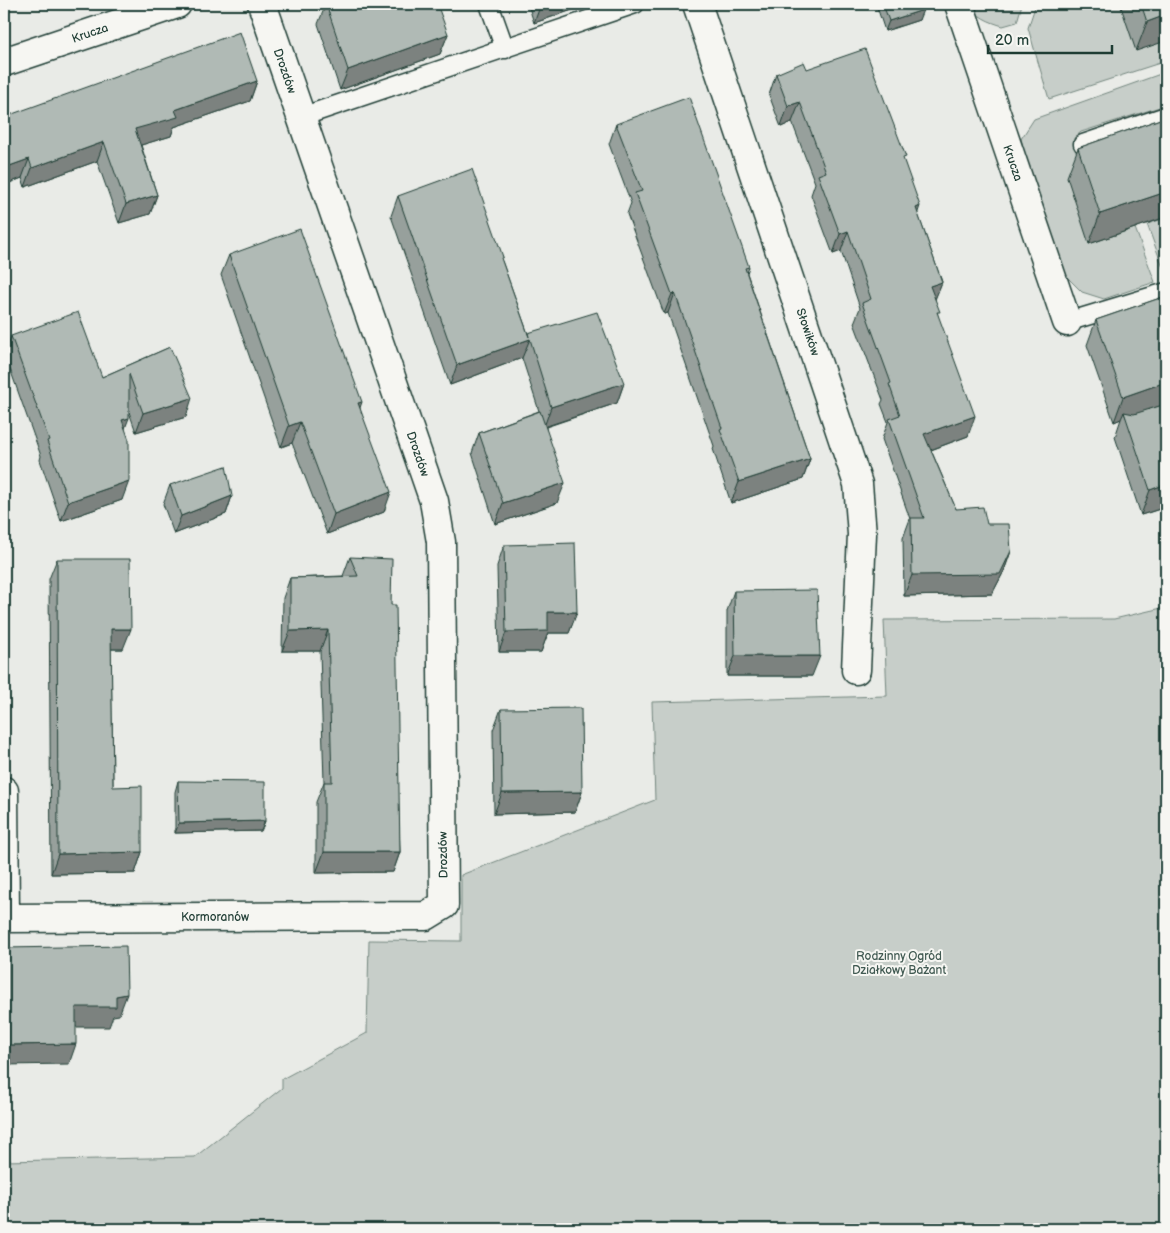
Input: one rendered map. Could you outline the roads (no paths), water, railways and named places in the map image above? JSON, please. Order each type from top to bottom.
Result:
[{"type":"street","name":"Krucza","points":[[4,62],[176,4]]},
{"type":"street","name":"Drozdów","points":[[262,4],[434,501],[441,542],[444,905],[426,916]]},
{"type":"street","name":"Słowików","points":[[697,4],[858,484],[862,534],[856,670]]},
{"type":"street","name":"Krucza","points":[[959,4],[1067,322]]},
{"type":"street","points":[[4,792],[5,918]]},
{"type":"street","name":"Kormoranów","points":[[5,918],[426,916]]},
{"type":"lane","points":[[489,4],[505,49]]},
{"type":"lane","points":[[301,117],[635,4]]},
{"type":"lane","points":[[1083,144],[1166,116]]},
{"type":"lane","points":[[1067,322],[1166,292]]},
{"type":"park label","name":"Rodzinny Ogród Działkowy Bażant","points":[[899,963]]}]
